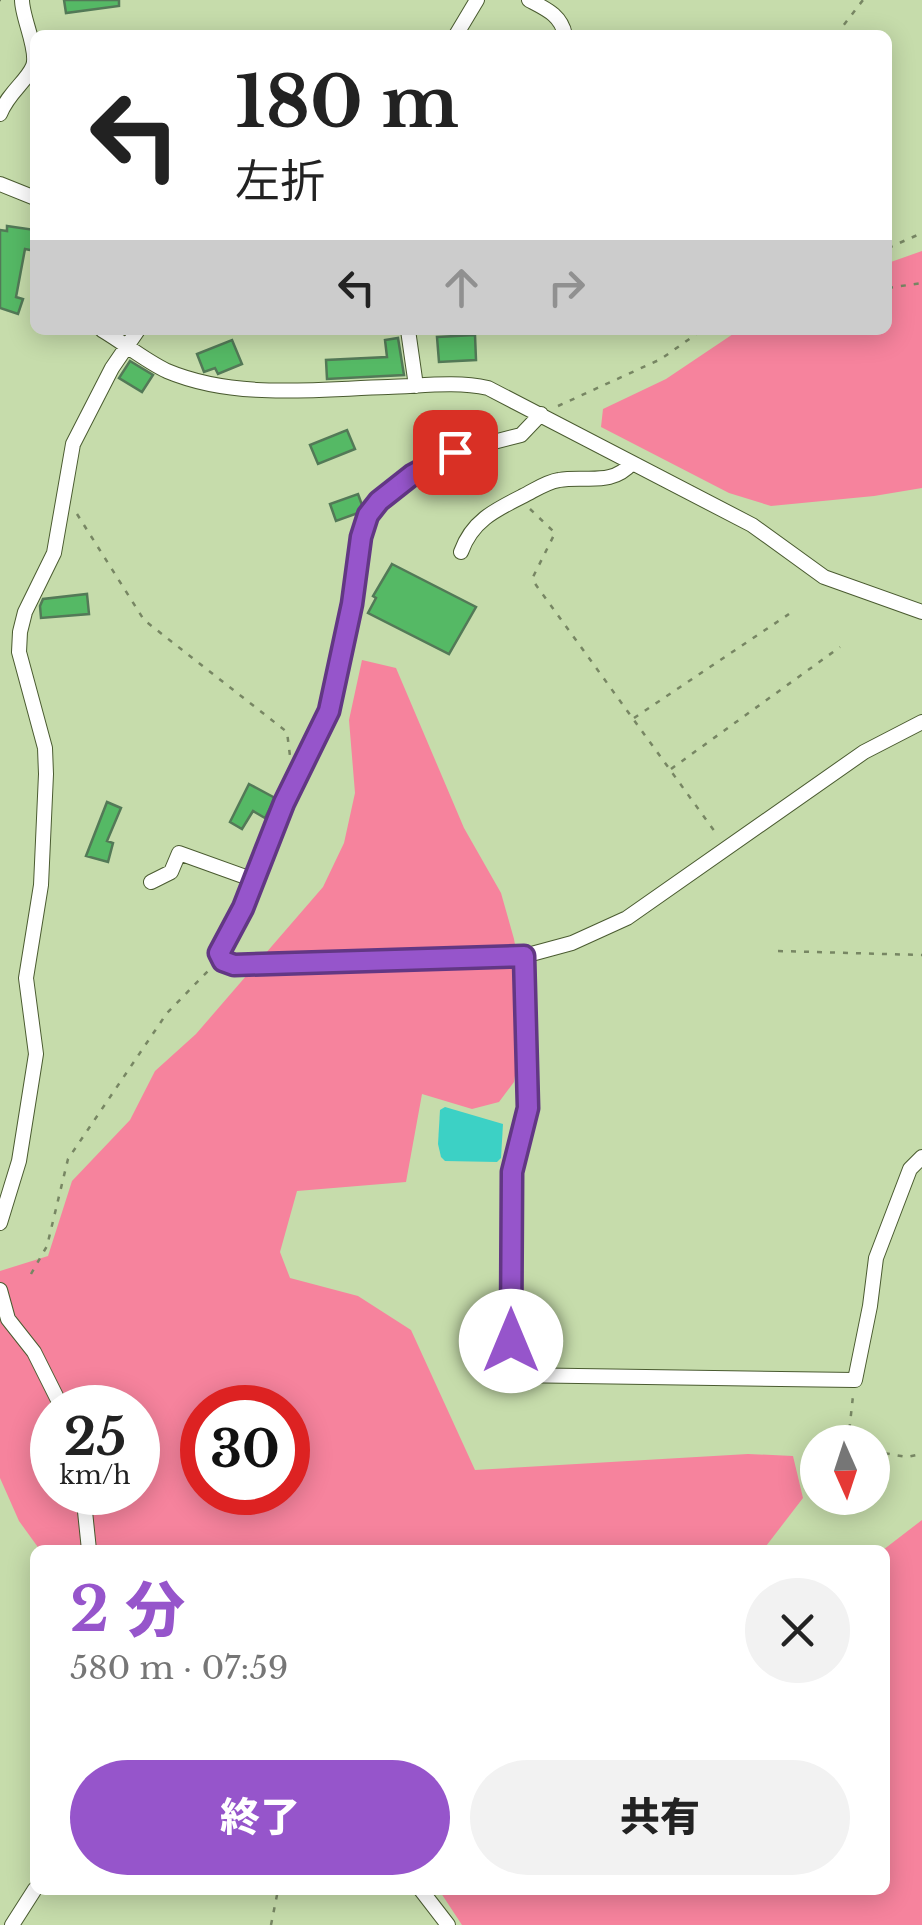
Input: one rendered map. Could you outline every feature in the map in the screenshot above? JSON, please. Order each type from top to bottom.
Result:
[{"type":"street","points":[[22,0],[30,35]]},
{"type":"street","points":[[459,30],[477,0]]},
{"type":"street","points":[[529,0],[552,13],[564,30]]},
{"type":"street","points":[[0,114],[30,71]]},
{"type":"street","points":[[0,184],[30,196]]},
{"type":"street","points":[[111,335],[168,371],[222,386],[281,391],[464,384],[488,388],[752,525],[824,577],[922,612]]},
{"type":"street","points":[[0,1223],[19,1161],[36,1054],[26,978],[41,886],[46,774],[44,748],[20,652],[20,632],[54,554],[73,444],[134,335]]},
{"type":"street","points":[[409,335],[416,386]]},
{"type":"street","points":[[542,414],[521,435],[455,452],[412,475],[368,515],[329,711],[219,953],[221,958],[234,965],[252,965],[524,956],[572,943],[627,918],[864,752],[922,722]]},
{"type":"street","points":[[461,552],[466,537],[495,508],[550,482],[614,477],[632,463]]},
{"type":"street","points":[[151,882],[172,872],[179,852],[254,880]]},
{"type":"street","points":[[524,956],[528,1108],[512,1172],[511,1375],[855,1380],[876,1258],[910,1169],[922,1157]]},
{"type":"street","points":[[0,1290],[8,1320],[34,1352],[50,1385]]},
{"type":"street","points":[[86,1515],[89,1545]]},
{"type":"street","points":[[12,1925],[31,1895]]},
{"type":"street","points":[[426,1895],[448,1925]]},
{"type":"path","points":[[840,30],[863,0]]},
{"type":"path","points":[[892,246],[922,233]]},
{"type":"path","points":[[892,287],[922,283]]},
{"type":"path","points":[[542,414],[661,360],[695,335]]},
{"type":"path","points":[[62,492],[144,620],[287,732],[290,757],[302,766]]},
{"type":"path","points":[[519,498],[554,533],[535,570],[536,585],[728,850]]},
{"type":"path","points":[[633,719],[789,614]]},
{"type":"path","points":[[670,770],[840,647]]},
{"type":"path","points":[[778,952],[922,955]]},
{"type":"path","points":[[31,1274],[47,1246],[68,1159],[166,1013],[221,958]]},
{"type":"path","points":[[850,1425],[855,1380]]},
{"type":"path","points":[[890,1454],[922,1454]]},
{"type":"path","points":[[272,1925],[277,1895]]},
{"type":"shaded area","points":[[922,251],[922,488],[771,506],[729,493],[601,427],[603,409],[666,379],[732,335],[892,335],[892,262]]},
{"type":"shaded area","points":[[362,660],[396,668],[464,828],[501,893],[526,1006],[514,1082],[499,1102],[472,1109],[422,1094],[406,1182],[297,1191],[280,1252],[290,1278],[358,1296],[411,1330],[475,1470],[748,1454],[793,1456],[800,1502],[767,1545],[36,1545],[19,1521],[0,1478],[0,1271],[48,1256],[72,1181],[130,1120],[155,1071],[196,1034],[323,887],[344,843],[355,793],[349,720]]},
{"type":"shaded area","points":[[922,1520],[922,1925],[462,1925],[442,1895],[890,1895],[890,1545]]},
{"type":"water","points":[[445,1107],[503,1124],[501,1158],[497,1162],[445,1161],[438,1144],[440,1110]]},
{"type":"building","points":[[64,0],[119,0],[119,6],[66,13]]},
{"type":"building","points":[[7,226],[30,229],[30,250],[25,249],[16,297],[23,299],[18,314],[0,308],[0,230],[7,231]]},
{"type":"building","points":[[475,335],[476,360],[439,362],[437,337]]},
{"type":"building","points":[[398,338],[404,375],[327,379],[326,360],[387,357],[385,340]]},
{"type":"building","points":[[232,340],[242,364],[218,374],[215,368],[204,372],[197,354]]},
{"type":"building","points":[[130,361],[153,375],[142,392],[119,378]]},
{"type":"building","points":[[347,430],[355,449],[318,464],[310,445]]},
{"type":"building","points":[[358,494],[362,505],[358,513],[336,521],[330,504]]},
{"type":"building","points":[[392,564],[476,607],[449,654],[368,613]]},
{"type":"building","points":[[87,594],[89,614],[41,618],[43,599]]},
{"type":"building","points":[[249,784],[275,798],[265,818],[253,811],[242,829],[230,822]]},
{"type":"building","points":[[107,802],[121,808],[107,841],[113,843],[108,862],[86,856]]},
{"type":"route","points":[[455,452],[412,475],[368,515],[329,711],[284,803],[243,908],[219,953],[223,961],[234,965],[524,956],[528,1108],[512,1172],[511,1341]]}]
